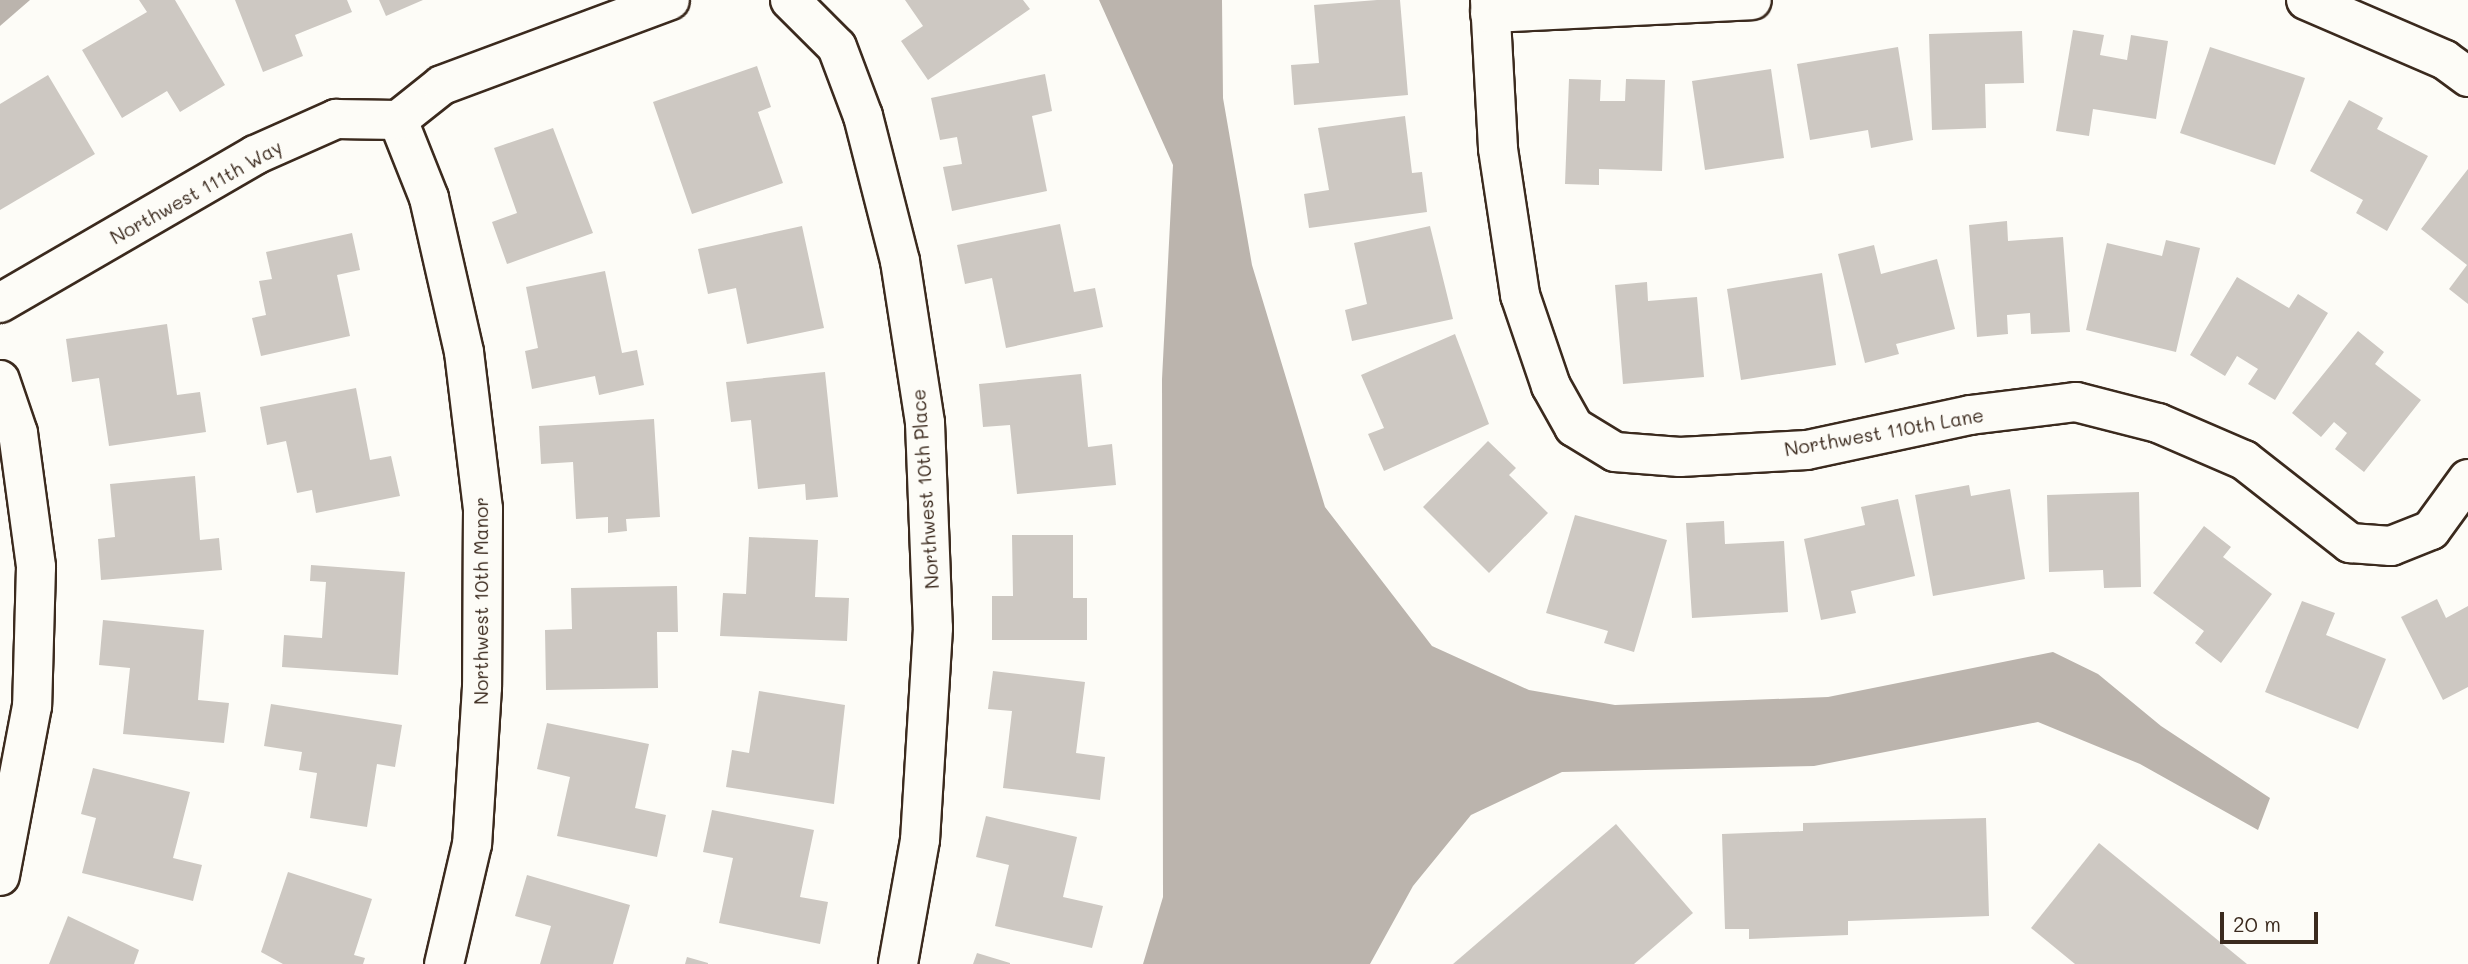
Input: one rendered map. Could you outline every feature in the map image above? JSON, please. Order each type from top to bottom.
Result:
[{"type":"street","points":[[398,120],[442,85],[670,0]]},
{"type":"street","name":"Northwest 10th Place","points":[[790,0],[837,47],[863,116],[900,261],[925,423],[933,628],[920,839],[898,964]]},
{"type":"street","points":[[1490,7],[1752,0]]},
{"type":"street","points":[[2306,0],[2445,60],[2468,77]]},
{"type":"street","name":"Northwest 110th Lane","points":[[1490,7],[1498,149],[1520,295],[1551,386],[1574,427],[1615,452],[1680,457],[1807,450],[1970,415],[2076,402],[2158,423],[2244,460],[2350,544],[2391,546],[2431,530],[2468,479]]},
{"type":"street","name":"Northwest 111th Way","points":[[0,303],[255,155],[336,119],[398,120]]},
{"type":"street","name":"Northwest 10th Manor","points":[[398,120],[429,198],[461,339],[483,509],[482,687],[472,844],[444,964]]},
{"type":"street","points":[[0,380],[18,433],[36,567],[32,706],[0,876]]},
{"type":"shaded area","points":[[0,0],[30,0],[0,26]]},
{"type":"shaded area","points":[[1099,0],[1222,0],[1223,98],[1252,265],[1325,507],[1432,646],[1529,690],[1615,705],[1828,697],[2053,652],[2098,674],[2161,726],[2270,798],[2258,830],[2140,764],[2038,722],[1814,766],[1562,772],[1471,815],[1413,886],[1370,964],[1143,964],[1163,897],[1162,379],[1173,165]]},
{"type":"building","points":[[139,0],[175,0],[225,85],[180,112],[167,91],[122,118],[82,50],[147,12]]},
{"type":"building","points":[[235,0],[347,0],[352,12],[295,35],[303,56],[263,72]]},
{"type":"building","points":[[379,0],[423,0],[386,16]]},
{"type":"building","points":[[905,0],[1023,0],[1030,9],[928,80],[901,41],[923,26]]},
{"type":"building","points":[[1400,0],[1408,95],[1294,105],[1291,65],[1319,63],[1314,5]]},
{"type":"building","points":[[2073,30],[2104,35],[2100,55],[2127,60],[2131,35],[2168,41],[2156,119],[2093,109],[2089,136],[2056,131]]},
{"type":"building","points":[[2022,31],[2024,83],[1985,84],[1986,128],[1932,130],[1929,34]]},
{"type":"building","points":[[1898,47],[1913,140],[1871,148],[1868,130],[1810,140],[1797,64]]},
{"type":"building","points":[[2210,47],[2305,78],[2275,165],[2180,133]]},
{"type":"building","points":[[757,66],[771,107],[758,112],[783,183],[692,214],[653,102]]},
{"type":"building","points":[[1771,69],[1784,158],[1705,170],[1692,81]]},
{"type":"building","points":[[1045,74],[1052,111],[1032,116],[1047,191],[952,211],[943,167],[962,164],[957,137],[940,140],[931,98]]},
{"type":"building","points":[[48,75],[95,154],[0,210],[0,104]]},
{"type":"building","points":[[1569,79],[1601,80],[1600,101],[1625,101],[1626,79],[1665,80],[1662,171],[1599,169],[1599,185],[1565,184]]},
{"type":"building","points":[[2349,100],[2383,118],[2377,129],[2428,156],[2387,231],[2356,213],[2363,200],[2310,171]]},
{"type":"building","points":[[1405,116],[1412,173],[1422,172],[1427,212],[1309,228],[1304,194],[1329,190],[1318,128]]},
{"type":"building","points":[[553,128],[593,233],[507,264],[492,222],[517,213],[494,148]]},
{"type":"building","points":[[2468,169],[2468,304],[2449,289],[2467,265],[2421,229]]},
{"type":"building","points":[[2007,221],[2008,241],[2063,237],[2070,332],[2031,334],[2030,313],[2007,315],[2008,334],[1977,337],[1969,225]]},
{"type":"building","points":[[1060,224],[1074,292],[1095,288],[1103,327],[1006,348],[992,278],[965,284],[957,245]]},
{"type":"building","points":[[802,226],[824,328],[747,344],[736,288],[708,294],[698,249]]},
{"type":"building","points":[[1430,226],[1453,319],[1352,341],[1345,310],[1367,304],[1354,243]]},
{"type":"building","points":[[352,233],[360,270],[337,275],[350,336],[261,356],[252,318],[266,315],[259,281],[272,279],[266,252]]},
{"type":"building","points":[[2166,240],[2200,248],[2176,352],[2086,330],[2107,243],[2162,256]]},
{"type":"building","points":[[1874,245],[1881,274],[1937,259],[1955,329],[1896,344],[1899,354],[1865,363],[1838,254]]},
{"type":"building","points":[[605,271],[622,353],[637,350],[644,385],[599,395],[595,376],[532,389],[525,351],[538,348],[526,287]]},
{"type":"building","points":[[1822,273],[1836,365],[1741,380],[1727,289]]},
{"type":"building","points":[[2237,277],[2289,308],[2298,294],[2328,313],[2275,400],[2248,384],[2258,369],[2237,356],[2225,376],[2190,355]]},
{"type":"building","points":[[1647,282],[1648,301],[1697,297],[1704,377],[1623,384],[1615,285]]},
{"type":"building","points":[[167,324],[177,395],[200,392],[206,432],[109,446],[99,378],[72,382],[66,339]]},
{"type":"building","points":[[2358,331],[2384,352],[2375,364],[2421,400],[2364,472],[2335,449],[2347,433],[2334,422],[2321,437],[2292,413]]},
{"type":"building","points":[[1455,334],[1489,424],[1384,471],[1368,434],[1384,428],[1361,375]]},
{"type":"building","points":[[825,372],[838,497],[806,500],[805,484],[758,489],[751,420],[731,422],[726,382]]},
{"type":"building","points":[[1081,374],[1088,447],[1112,444],[1116,485],[1017,494],[1010,425],[983,427],[979,384]]},
{"type":"building","points":[[356,388],[370,460],[391,456],[400,496],[316,513],[312,490],[297,493],[286,441],[267,445],[260,407]]},
{"type":"building","points":[[654,419],[660,517],[626,519],[627,531],[608,533],[608,517],[576,519],[573,462],[541,464],[539,426]]},
{"type":"building","points":[[1488,441],[1516,468],[1509,475],[1548,513],[1489,573],[1423,507]]},
{"type":"building","points":[[195,476],[200,540],[219,538],[222,570],[101,580],[98,539],[115,537],[110,484]]},
{"type":"building","points":[[1969,485],[1971,496],[2010,489],[2025,579],[1933,596],[1915,495]]},
{"type":"building","points":[[2139,492],[2141,587],[2104,588],[2103,570],[2049,572],[2047,495]]},
{"type":"building","points":[[1898,499],[1915,576],[1851,591],[1856,613],[1821,620],[1804,539],[1865,525],[1861,507]]},
{"type":"building","points":[[1575,515],[1667,540],[1634,652],[1604,643],[1608,631],[1546,613]]},
{"type":"building","points":[[1724,521],[1725,544],[1784,541],[1788,612],[1692,618],[1686,523]]},
{"type":"building","points":[[2204,526],[2231,547],[2223,557],[2272,594],[2221,663],[2195,643],[2204,631],[2153,593]]},
{"type":"building","points":[[1012,535],[1073,535],[1073,598],[1087,598],[1087,640],[992,640],[992,596],[1013,596]]},
{"type":"building","points":[[749,537],[818,540],[815,597],[849,598],[847,641],[720,636],[723,593],[746,594]]},
{"type":"building","points":[[311,565],[405,572],[398,675],[282,667],[284,635],[322,638],[326,582],[310,581]]},
{"type":"building","points":[[677,586],[678,632],[657,632],[658,688],[546,690],[545,630],[572,629],[571,588]]},
{"type":"building","points":[[2437,599],[2446,618],[2468,606],[2468,687],[2443,700],[2401,617]]},
{"type":"building","points":[[2302,601],[2335,613],[2326,635],[2386,659],[2358,729],[2265,692]]},
{"type":"building","points":[[103,620],[204,630],[198,700],[229,703],[224,743],[123,734],[130,668],[99,665]]},
{"type":"building","points":[[993,671],[1085,682],[1076,753],[1105,757],[1100,800],[1003,788],[1012,711],[988,709]]},
{"type":"building","points":[[759,691],[845,705],[834,804],[726,787],[732,750],[749,753]]},
{"type":"building","points":[[271,704],[402,725],[395,767],[377,764],[367,827],[310,818],[317,773],[299,770],[302,752],[264,746]]},
{"type":"building","points":[[547,723],[649,744],[635,808],[666,815],[657,857],[557,836],[570,777],[537,769]]},
{"type":"building","points":[[93,768],[190,792],[173,858],[202,865],[193,901],[82,873],[96,818],[81,814]]},
{"type":"building","points":[[712,810],[814,830],[800,897],[828,902],[820,944],[719,923],[733,858],[703,852]]},
{"type":"building","points":[[986,816],[1077,837],[1063,897],[1103,906],[1092,948],[995,926],[1009,865],[976,857]]},
{"type":"building","points":[[1986,818],[1989,916],[1848,921],[1848,935],[1749,939],[1749,929],[1725,929],[1722,834],[1803,831],[1803,823]]},
{"type":"building","points":[[1616,824],[1693,913],[1634,964],[1453,964]]},
{"type":"building","points":[[2099,843],[2247,964],[2075,964],[2031,928]]},
{"type":"building","points":[[288,872],[372,899],[354,955],[365,958],[363,964],[283,964],[261,952]]},
{"type":"building","points":[[527,875],[630,905],[613,964],[540,964],[551,926],[515,916]]},
{"type":"building","points":[[68,916],[139,950],[134,964],[49,964]]},
{"type":"building","points":[[977,953],[1010,963],[1010,964],[973,964]]},
{"type":"building","points":[[687,957],[708,963],[708,964],[685,964]]}]
